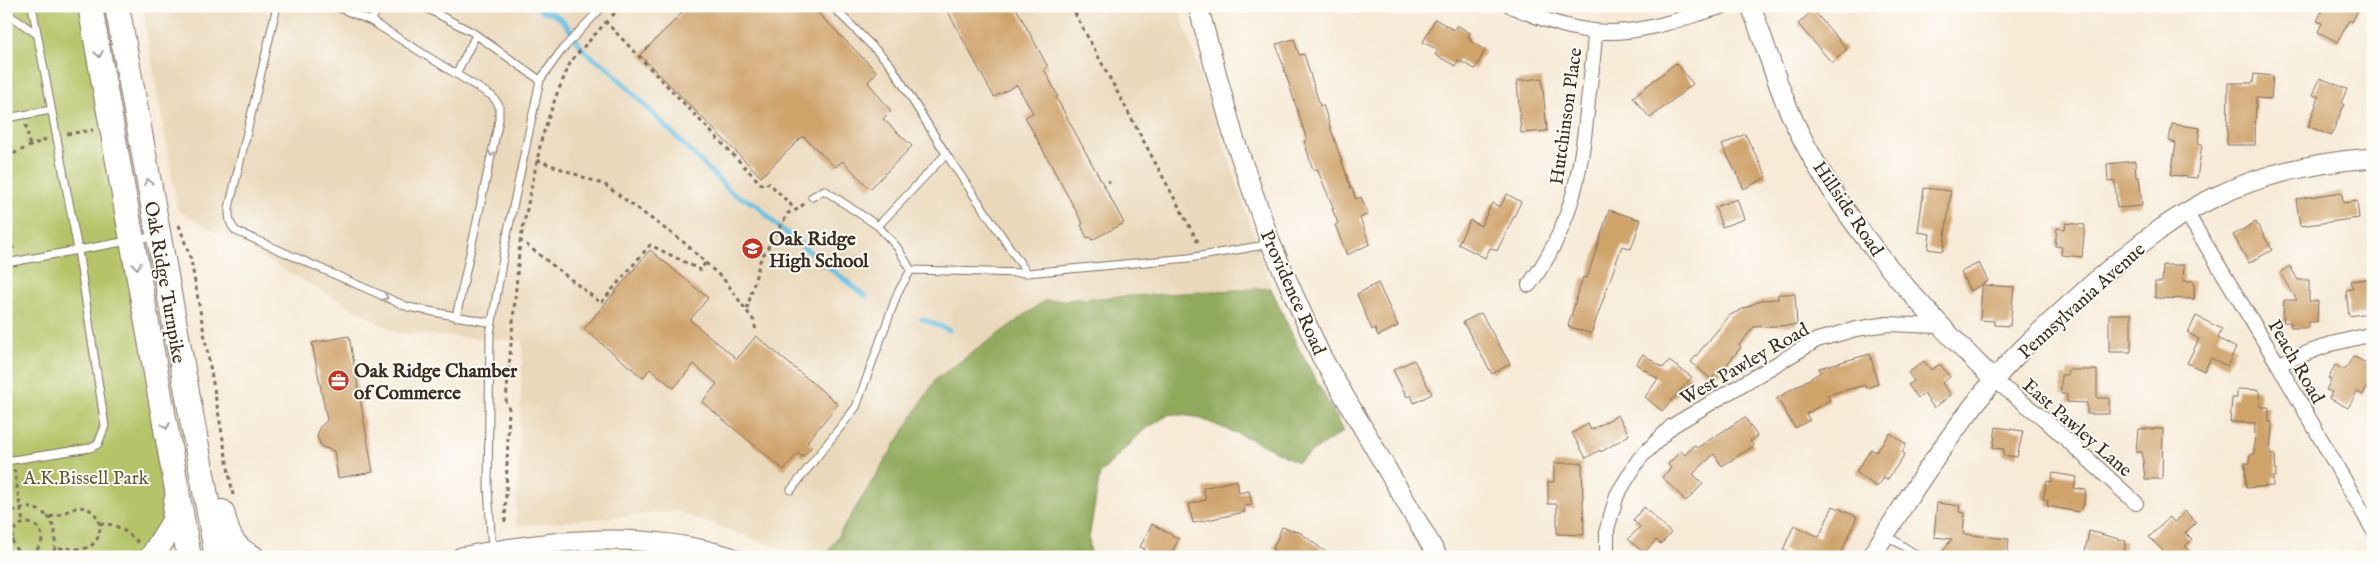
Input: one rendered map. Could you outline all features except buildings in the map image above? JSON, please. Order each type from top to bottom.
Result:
[{"type":"highway","name":"Oak Ridge Turnpike","points":[[90,6],[189,557]]},
{"type":"highway","name":"Oak Ridge Turnpike","points":[[117,6],[217,557]]},
{"type":"highway","points":[[160,246],[186,314],[227,532],[233,545],[252,557]]},
{"type":"highway","points":[[153,556],[174,521],[177,490]]},
{"type":"street","name":"Providence Road","points":[[1198,6],[1234,138],[1271,244],[1321,356],[1438,557]]},
{"type":"street","points":[[1511,6],[1542,20],[1574,29],[1595,32],[1627,31],[1724,6]]},
{"type":"street","name":"Hillside Road","points":[[1751,6],[1788,107],[1824,177],[1852,220],[1880,257],[1940,326],[1994,380]]},
{"type":"street","name":"Hutchinson Place","points":[[1529,285],[1543,267],[1557,241],[1572,204],[1584,144],[1595,32]]},
{"type":"street","name":"Pennsylvania Avenue","points":[[1871,557],[1902,504],[1994,380],[2065,309],[2136,247],[2186,212],[2214,197],[2266,176],[2306,166],[2373,158]]},
{"type":"street","name":"Peach Road","points":[[2186,212],[2278,364],[2373,530]]},
{"type":"street","name":"West Pawley Road","points":[[1607,557],[1607,529],[1618,496],[1639,459],[1672,426],[1817,340],[1856,329],[1887,324],[1940,326]]},
{"type":"street","points":[[2278,364],[2330,344],[2373,334]]},
{"type":"street","name":"East Pawley Lane","points":[[1994,380],[2044,419],[2136,503]]},
{"type":"street","points":[[461,557],[492,551],[545,548],[578,540],[731,557]]},
{"type":"lane","points":[[6,461],[90,448],[98,444],[105,426],[78,250],[32,6]]},
{"type":"lane","points":[[277,6],[229,208],[229,220],[236,231],[408,307],[492,324]]},
{"type":"lane","points":[[336,6],[371,21],[492,96],[499,105],[499,120],[456,317]]},
{"type":"lane","points":[[371,21],[379,6]]},
{"type":"lane","points":[[422,6],[476,35],[540,80]]},
{"type":"lane","points":[[492,551],[488,487],[492,324],[506,240],[540,80],[561,52],[604,6]]},
{"type":"lane","points":[[832,6],[890,64],[946,154],[1027,273]]},
{"type":"lane","points":[[6,13],[37,34]]},
{"type":"lane","points":[[456,74],[476,35]]},
{"type":"lane","points":[[12,117],[51,110]]},
{"type":"lane","points":[[878,226],[946,154]]},
{"type":"lane","points":[[812,197],[824,190],[878,226],[897,247],[911,270]]},
{"type":"lane","points":[[6,263],[133,240],[160,246]]},
{"type":"lane","points":[[911,270],[1027,273],[1190,258],[1271,244]]},
{"type":"lane","points":[[791,490],[856,407],[898,292],[911,270]]},
{"type":"lane","points":[[1885,534],[1920,557]]},
{"type":"path","points":[[505,522],[509,408],[506,400],[520,242],[537,160],[556,96],[571,61],[621,6]]},
{"type":"path","points":[[1071,6],[1199,244]]},
{"type":"path","points":[[598,14],[763,186],[769,183],[796,210]]},
{"type":"path","points":[[24,115],[30,147]]},
{"type":"path","points":[[65,135],[94,130]]},
{"type":"path","points":[[6,157],[47,139]]},
{"type":"path","points":[[524,155],[605,186],[686,244],[726,282],[754,321],[756,331]]},
{"type":"path","points":[[746,309],[760,261],[772,238],[788,213],[796,210],[812,197]]},
{"type":"path","points":[[6,206],[13,248],[6,249]]},
{"type":"path","points":[[176,218],[191,260],[234,503]]},
{"type":"path","points":[[506,240],[523,242],[601,304],[650,246],[701,270],[705,263]]},
{"type":"path","points":[[14,468],[23,523]]},
{"type":"path","points":[[48,516],[55,516],[76,507],[85,508],[97,517],[100,524],[99,535],[95,543],[87,548],[55,549]]},
{"type":"path","points":[[6,516],[21,508],[38,510],[48,516],[56,529],[55,549],[49,557]]},
{"type":"path","points":[[23,523],[36,526],[40,532],[39,545],[34,550],[28,552],[21,551],[15,547],[12,541],[12,533],[16,527],[23,523]]},
{"type":"path","points":[[100,524],[110,523],[121,528],[153,556]]},
{"type":"path","points":[[28,552],[29,557]]},
{"type":"shaded area","name":"Oak Ridge High School","points":[[142,6],[1178,6],[1271,288],[1044,301],[936,379],[825,557],[803,557],[676,511],[516,526],[523,341],[398,333],[178,211]]},
{"type":"green space","name":"A.K.Bissell Park","points":[[6,6],[82,6],[170,498],[165,526],[145,557],[6,557]]},
{"type":"green space","points":[[1271,288],[1298,347],[1344,431],[1297,462],[1251,439],[1196,417],[1170,414],[1144,430],[1100,474],[1089,538],[1091,557],[825,557],[936,379],[1044,301]]},
{"type":"waterway","points":[[537,6],[542,11],[559,17],[581,47],[607,67],[732,193],[757,205],[775,224],[865,296]]},
{"type":"waterway","points":[[922,319],[949,330]]},
{"type":"place","name":"Oak Ridge High School","points":[[753,249]]},
{"type":"place","name":"Oak Ridge Chamber of Commerce","points":[[338,381]]}]
